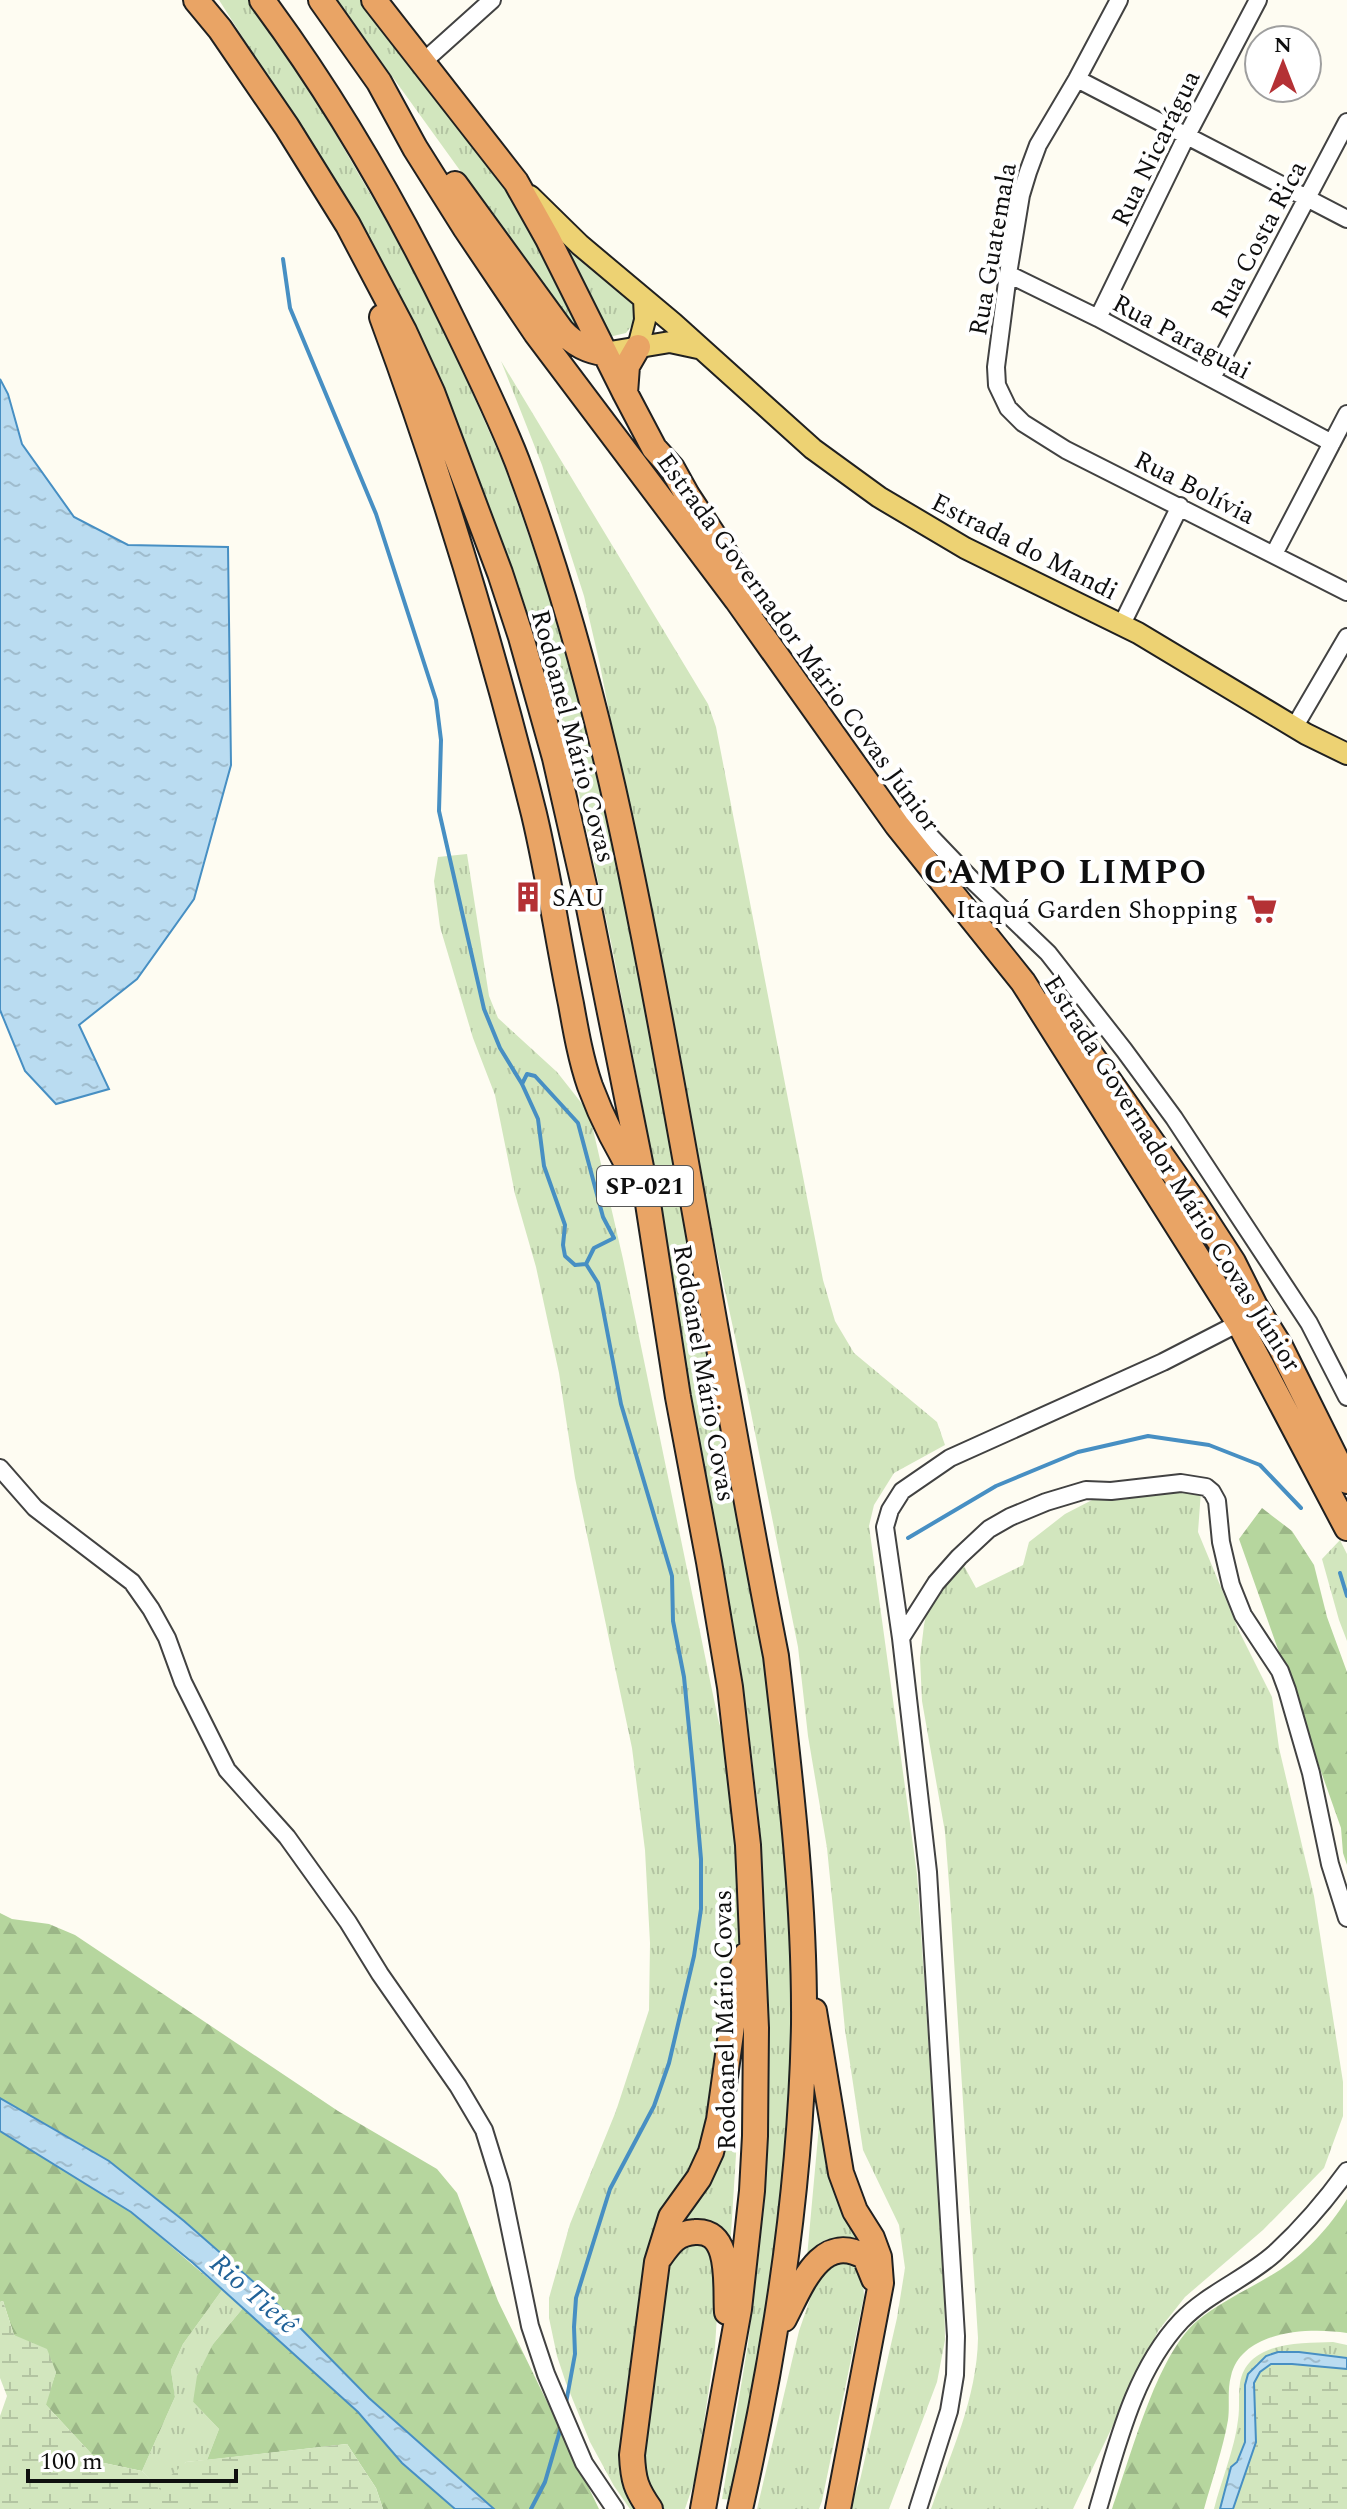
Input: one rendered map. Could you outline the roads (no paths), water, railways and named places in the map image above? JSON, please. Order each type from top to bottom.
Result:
[{"type":"highway","name":"Rodoanel Mário Covas","points":[[196,0],[229,41],[348,225],[432,392],[521,637],[555,758],[588,903],[647,1197],[678,1397],[730,1687],[748,1845],[756,2028],[755,2136],[744,2265],[703,2509]]},
{"type":"highway","name":"Rodoanel Mário Covas","points":[[262,0],[361,148],[407,227],[498,413],[558,585],[596,713],[642,914],[776,1656],[791,1781],[803,1959],[800,2115],[787,2251],[776,2335],[740,2509]]},
{"type":"highway","name":"Estrada Governador Mário Covas Júnior","points":[[321,0],[379,82],[415,148],[536,333],[737,600],[897,825],[1023,982],[1239,1323],[1347,1528]]},
{"type":"highway","name":"Estrada Governador Mário Covas Júnior","points":[[374,0],[516,182],[654,448],[672,468],[736,571],[834,715],[1035,975],[1196,1205],[1233,1262],[1280,1346],[1347,1481]]},
{"type":"highway","points":[[379,82],[562,331],[586,349],[604,353]]},
{"type":"highway","points":[[348,225],[414,403],[479,613],[534,814],[581,1057],[615,1146],[647,1197]]},
{"type":"highway","points":[[625,393],[627,366],[638,347]]},
{"type":"highway","points":[[1316,1468],[1339,1489],[1347,1490]]},
{"type":"highway","points":[[650,2509],[637,2490],[632,2455],[657,2262],[671,2217],[699,2178],[711,2152],[719,2120],[738,1983],[753,1929]]},
{"type":"highway","points":[[803,1959],[841,2173],[855,2211],[872,2238],[879,2257],[881,2283],[838,2509]]},
{"type":"highway","points":[[657,2262],[671,2242],[682,2234],[703,2232],[717,2241],[725,2263],[730,2361]]},
{"type":"highway","points":[[776,2335],[806,2277],[823,2256],[834,2251],[856,2251],[865,2257],[873,2275],[876,2308]]},
{"type":"main road","name":"Estrada do Mandi","points":[[516,182],[580,245],[704,350],[813,449],[879,497],[965,548],[1122,624],[1347,754]]},
{"type":"main road","points":[[638,347],[645,320],[644,299]]},
{"type":"main road","points":[[604,353],[670,342],[704,350]]},
{"type":"street","points":[[423,62],[492,0]]},
{"type":"street","name":"Rua Guatemala","points":[[1023,423],[1008,408],[997,385],[996,367],[1021,195],[1038,145],[1119,0]]},
{"type":"street","name":"Rua Nicarágua","points":[[1098,318],[1186,137],[1258,0]]},
{"type":"street","points":[[1077,79],[1347,219]]},
{"type":"street","name":"Rua Costa Rica","points":[[1212,378],[1347,122]]},
{"type":"street","name":"Rua Paraguai","points":[[1008,274],[1098,318],[1332,443]]},
{"type":"street","points":[[1274,554],[1347,414]]},
{"type":"street","name":"Rua Bolívia","points":[[1023,423],[1066,450],[1347,592]]},
{"type":"street","points":[[1122,624],[1180,506]]},
{"type":"street","points":[[1295,726],[1347,637]]},
{"type":"street","points":[[907,812],[1048,953],[1124,1050],[1174,1118],[1309,1323],[1347,1397]]},
{"type":"street","points":[[918,2509],[949,2411],[955,2375],[956,2336],[928,1872],[885,1527],[890,1510],[902,1491],[950,1458],[1163,1362],[1239,1323]]},
{"type":"street","points":[[0,1468],[35,1508],[132,1582],[167,1638],[183,1682],[227,1770],[287,1837],[348,1922],[484,2130],[495,2163],[530,2326],[546,2374],[584,2463],[615,2509]]},
{"type":"street","points":[[901,1638],[936,1583],[959,1557],[989,1529],[1010,1517],[1086,1490],[1111,1491],[1181,1483],[1206,1487],[1217,1501],[1221,1542],[1231,1585],[1243,1615],[1280,1671],[1287,1690],[1311,1773],[1330,1864],[1347,1918]]},
{"type":"street","points":[[1098,2509],[1115,2451],[1139,2388],[1159,2348],[1199,2306],[1274,2254],[1347,2171]]},
{"type":"water","points":[[0,379],[8,394],[22,444],[74,517],[128,545],[228,547],[231,765],[194,899],[137,979],[79,1025],[109,1089],[56,1104],[25,1071],[0,1010]]},
{"type":"water","name":"Rio Tietê","points":[[0,2098],[109,2161],[184,2221],[264,2291],[369,2398],[494,2509],[455,2509],[402,2463],[358,2412],[193,2263],[131,2212],[0,2131]]},
{"type":"water","points":[[1278,2352],[1347,2358],[1347,2369],[1271,2364],[1260,2372],[1254,2383],[1256,2442],[1233,2509],[1220,2509],[1231,2467],[1237,2462],[1245,2442],[1245,2385],[1248,2374],[1266,2356]]},
{"type":"waterway","points":[[283,259],[290,308],[376,514],[436,700],[441,740],[439,811],[484,1009],[500,1048],[522,1084],[538,1119],[544,1166],[565,1225],[565,1256],[575,1265],[586,1264],[598,1283],[621,1404],[672,1576],[673,1621],[684,1677],[701,1859],[701,1909],[694,1956],[669,2063],[654,2106],[610,2189],[576,2298],[575,2354],[566,2403]]},
{"type":"waterway","points":[[522,1084],[527,1074],[535,1076],[578,1123],[603,1217],[614,1238],[594,1248],[586,1264]]},
{"type":"waterway","points":[[908,1538],[996,1486],[1078,1452],[1148,1436],[1209,1445],[1260,1465],[1301,1508]]},
{"type":"waterway","points":[[1340,1573],[1347,1596]]},
{"type":"waterway","points":[[531,2509],[545,2482],[561,2427]]},
{"type":"place","name":"SAU","points":[[528,897]]},
{"type":"place","name":"Itaquá Garden Shopping","points":[[1262,909]]},
{"type":"district","name":"CAMPO LIMPO","points":[[1066,871]]}]
